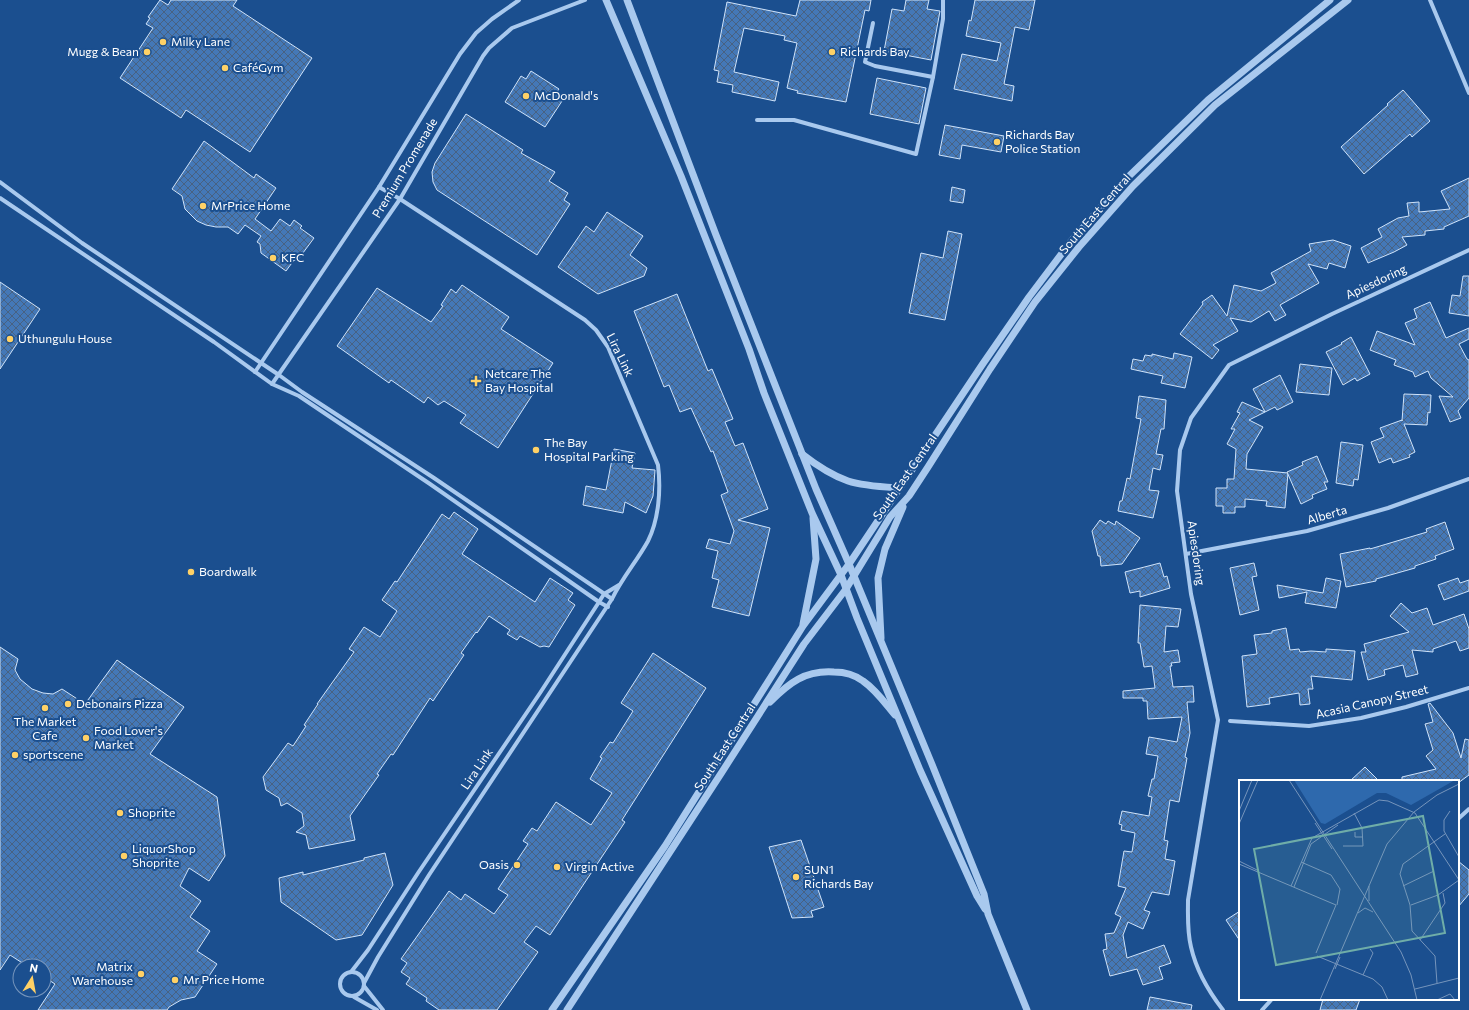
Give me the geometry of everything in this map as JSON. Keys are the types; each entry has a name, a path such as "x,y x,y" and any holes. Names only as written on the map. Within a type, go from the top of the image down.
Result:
{"street":[{"name":"Premium Promenade","path":"255,372 379,187 460,54 476,34 492,19 519,0"},
{"name":"Premium Promenade","path":"272,384 400,199 489,48 512,28 585,0"},
{"path":"606,0 684,183 750,349 764,393 812,512 841,575 857,618 900,721 977,896 988,914 1027,1010"},
{"path":"627,0 707,213 802,454 931,762 984,894 988,914"},
{"path":"757,120 794,120 916,154 933,77 943,19 943,0"},
{"name":"South East Central","path":"552,1010 665,846 803,626 849,564 1029,297 1072,240 1126,179 1208,100 1330,0"},
{"name":"South East Central","path":"567,1010 804,644 846,589 890,517 909,496 990,369 1035,302 1079,247 1128,191 1215,105 1348,0"},
{"path":"1430,0 1469,93"},
{"path":"873,23 865,62 875,66 933,77"},
{"path":"0,182 82,243 612,599"},
{"name":"Lira Link","path":"364,984 378,957 429,875 608,607 619,584 648,540 656,514 659,479 658,465 608,347 593,327 585,320 400,199 379,187"},
{"path":"0,198 107,269 272,384 299,396 608,607"},
{"name":"Apiesdoring","path":"1223,1010 1212,996 1200,972 1191,947 1188,929 1188,900 1218,720 1192,594 1177,491 1180,450 1191,418 1229,365 1332,314 1469,250"},
{"path":"802,454 825,470 848,481 860,484 899,488"},
{"name":"Alberta","path":"1186,554 1307,531 1388,508 1469,479"},
{"path":"881,642 878,578 885,549 897,518 909,496"},
{"path":"803,626 816,559 812,512"},
{"path":"604,594 619,584"},
{"name":"Lira Link","path":"350,972 368,950 418,873 540,694 604,594"},
{"path":"760,713 782,690 796,680 812,673 830,671 856,677 864,682 874,690 900,721"},
{"name":"Acasia Canopy Street","path":"1230,721 1310,726 1361,718 1406,707 1469,688"},
{"path":"1459,818 1469,809"},
{"path":"377,1010 354,997 344,994 340,989 340,981 342,976 347,972 360,974 364,984 383,1010"},
{"path":"354,997 362,992 364,984"},
{"path":"1262,1010 1271,1000"}],"building":[{"path":"160,0 168,5 171,0 237,0 233,6 312,58 250,152 186,110 181,118 120,78 153,28 146,24 150,18 148,17"},
{"name":"Richards Bay","path":"800,0 871,0 869,11 865,10 846,102 797,93 798,91 787,88 797,43 784,40 785,36 744,28 734,72 779,82 775,101 732,92 733,85 717,82 719,71 714,70 727,2 796,16"},
{"path":"906,0 929,0 927,9 940,11 931,60 884,51 892,9 904,11"},
{"path":"975,0 1035,0 1029,30 1015,27 1004,84 1014,86 1012,101 954,89 962,54 997,61 1001,43 966,36 969,20 971,21"},
{"path":"531,71 559,89 556,93 564,98 545,127 505,102 521,76 526,79"},
{"path":"877,78 926,88 919,124 870,114"},
{"path":"1403,90 1430,121 1412,137 1410,134 1364,174 1341,147"},
{"path":"466,114 523,150 521,153 555,172 549,181 568,193 564,200 570,204 537,255 437,190 433,182 432,172 435,163"},
{"path":"945,125 1004,136 1001,152 962,145 960,159 939,155"},
{"path":"204,141 254,178 256,174 276,188 255,219 271,231 280,219 290,226 294,220 302,226 300,228 314,238 297,261 294,260 286,271 261,253 260,244 257,242 261,236 245,225 238,234 228,227 216,227 197,221 185,209 182,196 172,189"},
{"path":"1469,178 1469,216 1444,227 1444,229 1425,231 1425,235 1402,237 1407,245 1368,263 1361,248 1382,237 1378,229 1398,218 1409,216 1407,203 1419,202 1419,212 1450,209 1441,191"},
{"path":"952,187 965,190 963,203 950,201"},
{"path":"607,212 643,236 630,255 647,268 644,276 598,294 558,267 586,226 594,232"},
{"path":"948,231 962,234 945,320 909,313 921,253 943,258"},
{"path":"1333,240 1351,246 1345,268 1329,263 1327,269 1308,264 1319,283 1280,305 1286,315 1275,321 1269,311 1251,322 1230,318 1238,331 1213,345 1219,350 1212,359 1180,334 1203,304 1202,302 1212,295 1227,316 1234,285 1261,291 1276,283 1271,273 1311,251 1309,244"},
{"path":"1463,276 1469,276 1469,316 1449,313 1452,295 1460,296"},
{"name":"Uthungulu House","path":"0,282 40,309 0,369"},
{"path":"462,285 509,317 501,329 553,363 498,448 460,423 466,415 444,401 438,405 428,397 424,403 391,380 389,383 337,346 377,288 431,322 443,306 441,305 451,289 456,293"},
{"path":"677,294 708,371 712,369 733,419 725,422 735,446 743,443 768,509 738,520 770,528 749,616 712,607 719,580 712,578 718,551 706,548 709,539 730,544 734,531 721,495 728,492 713,451 711,452 691,408 680,412 669,385 664,387 634,311"},
{"path":"1430,302 1446,338 1469,328 1469,339 1459,344 1469,360 1469,398 1458,411 1461,418 1450,422 1439,396 1453,397 1431,378 1428,371 1415,377 1413,372 1394,365 1396,360 1370,350 1377,331 1415,345 1405,323 1417,318 1414,309"},
{"path":"1351,337 1370,374 1357,381 1355,378 1343,385 1326,352 1342,344 1341,343"},
{"path":"1174,353 1192,357 1185,388 1161,383 1163,376 1131,369 1133,359 1143,361 1145,355 1152,356 1152,354 1173,359"},
{"path":"1300,364 1332,368 1329,395 1296,392"},
{"path":"1280,375 1293,402 1277,410 1275,407 1265,412 1253,389"},
{"path":"1404,394 1431,395 1430,413 1428,412 1427,425 1404,424 1415,452 1409,455 1410,457 1393,463 1391,458 1379,463 1371,442 1384,437 1380,428 1402,421"},
{"path":"1139,396 1166,400 1164,429 1161,429 1156,454 1163,455 1160,470 1153,468 1149,490 1159,491 1153,518 1118,511 1120,501 1122,501 1127,478 1130,479 1141,419 1136,418"},
{"path":"1242,402 1265,412 1249,420 1263,427 1247,454 1246,469 1288,473 1285,508 1266,506 1267,501 1245,499 1245,507 1235,507 1235,513 1223,513 1223,506 1216,506 1216,488 1227,488 1227,479 1234,479 1236,449 1227,444 1235,429 1231,429 1240,413 1237,412"},
{"path":"1341,442 1363,445 1358,480 1354,479 1353,486 1336,483"},
{"path":"614,449 635,453 632,468 655,470 653,496 646,513 625,502 623,513 583,505 586,486 606,490"},
{"path":"1317,456 1328,482 1324,482 1327,489 1312,495 1313,498 1301,504 1287,472 1303,465 1302,462"},
{"path":"454,512 478,529 462,554 535,602 550,578 573,593 568,600 575,605 549,647 540,647 520,636 517,640 507,634 510,630 489,616 461,653 464,655 433,701 430,698 393,755 391,754 377,774 379,775 350,816 355,840 309,849 306,835 296,832 304,826 302,813 287,803 281,806 279,798 266,790 263,777 288,743 293,746 306,726 304,725 317,704 354,652 349,649 364,627 380,637 397,611 382,600 395,581 397,582 442,514 449,519"},
{"path":"1100,520 1106,524 1108,521 1115,525 1116,521 1140,538 1122,564 1101,566 1100,556 1098,556 1092,531"},
{"path":"1445,522 1454,549 1435,556 1436,559 1415,566 1415,568 1376,579 1376,581 1346,587 1340,554 1370,549 1427,532 1426,529"},
{"path":"1160,563 1164,577 1167,576 1170,588 1140,597 1140,591 1130,593 1125,572"},
{"path":"1254,563 1257,576 1252,577 1259,610 1240,615 1230,568"},
{"path":"1326,578 1341,581 1336,608 1305,603 1307,592 1279,598 1277,585 1323,593"},
{"path":"1458,578 1460,583 1469,580 1469,591 1444,600 1438,585"},
{"path":"1401,603 1412,613 1427,608 1433,625 1464,614 1469,629 1469,648 1460,651 1456,641 1433,649 1433,652 1412,650 1418,674 1406,677 1403,665 1384,670 1385,675 1368,680 1361,652 1366,652 1364,644 1409,632 1390,616"},
{"path":"1140,605 1181,609 1178,627 1166,626 1164,652 1178,650 1180,662 1171,663 1172,666 1170,666 1173,687 1193,686 1194,702 1187,702 1190,733 1185,757 1187,758 1179,802 1170,800 1164,840 1168,841 1165,859 1175,861 1169,895 1152,892 1144,910 1150,912 1143,929 1128,922 1123,935 1127,958 1164,945 1171,963 1159,967 1163,979 1143,985 1137,969 1110,976 1103,950 1107,949 1105,934 1114,933 1121,917 1115,914 1126,888 1118,886 1124,851 1132,852 1135,833 1121,830 1122,825 1119,824 1122,811 1149,816 1152,797 1148,796 1152,779 1154,779 1158,756 1146,754 1149,737 1177,742 1182,717 1148,719 1147,701 1143,701 1143,698 1123,698 1123,691 1155,688 1152,666 1144,667 1140,643 1138,643"},
{"path":"1286,628 1290,650 1299,649 1300,652 1326,652 1326,649 1355,651 1352,680 1311,676 1313,689 1308,689 1310,704 1300,705 1299,693 1269,698 1270,704 1247,707 1242,656 1257,654 1254,635 1272,633 1272,631"},
{"path":"0,647 18,659 15,670 20,679 32,689 43,693 53,694 62,689 85,704 117,660 184,707 150,754 217,797 225,856 209,881 189,868 180,886 201,901 190,917 210,931 197,951 217,964 195,997 181,1000 169,1007 167,1010 38,1010 46,998 52,998 52,989 55,984 52,982 52,958 15,958 10,955 0,970"},
{"path":"653,653 706,688 622,820 625,822 550,935 536,926 524,942 538,952 497,1010 439,1010 426,1001 427,998 406,984 410,978 401,972 407,963 401,959 449,891 461,900 465,894 494,914 508,895 498,889 528,844 523,841 532,828 537,831 556,802 591,825 612,793 590,779 602,758 600,757 610,742 613,743 633,711 621,703"},
{"path":"1430,703 1453,733 1461,758 1465,739 1469,740 1469,775 1459,782 1459,780 1402,780 1402,777 1436,769 1426,756 1433,750 1425,724 1433,722 1428,704"},
{"path":"1365,767 1378,780 1351,780"},
{"name":"SUN1 Richards Bay","path":"801,840 824,907 811,911 813,917 792,918 769,847"},
{"path":"385,853 393,885 362,935 336,940 281,902 279,878 303,872 303,875 364,860 364,858"},
{"path":"1459,862 1469,870 1469,894 1459,906"},
{"path":"1239,912 1239,940 1226,920"},
{"path":"1150,997 1192,1005 1191,1010 1147,1010"},
{"path":"1323,1000 1360,1000 1356,1010 1320,1010"}],"place":[{"name":"Milky Lane","path":"163,42"},
{"name":"Mugg & Bean","path":"147,52"},
{"name":"Richards Bay","path":"832,52"},
{"name":"CaféGym","path":"225,68"},
{"name":"McDonald's","path":"526,96"},
{"name":"Richards Bay Police Station","path":"997,142"},
{"name":"MrPrice Home","path":"203,206"},
{"name":"KFC","path":"273,258"},
{"name":"Uthungulu House","path":"10,339"},
{"name":"Netcare The Bay Hospital","path":"476,381"},
{"name":"The Bay Hospital Parking","path":"536,450"},
{"name":"Boardwalk","path":"191,572"},
{"name":"Debonairs Pizza","path":"68,704"},
{"name":"The Market Cafe","path":"45,708"},
{"name":"Food Lover's Market","path":"86,738"},
{"name":"sportscene","path":"15,755"},
{"name":"Shoprite","path":"120,813"},
{"name":"LiquorShop Shoprite","path":"124,856"},
{"name":"Oasis","path":"517,865"},
{"name":"Virgin Active","path":"557,867"},
{"name":"SUN1 Richards Bay","path":"796,877"},
{"name":"Matrix Warehouse","path":"141,974"},
{"name":"Mr Price Home","path":"175,980"}]}
